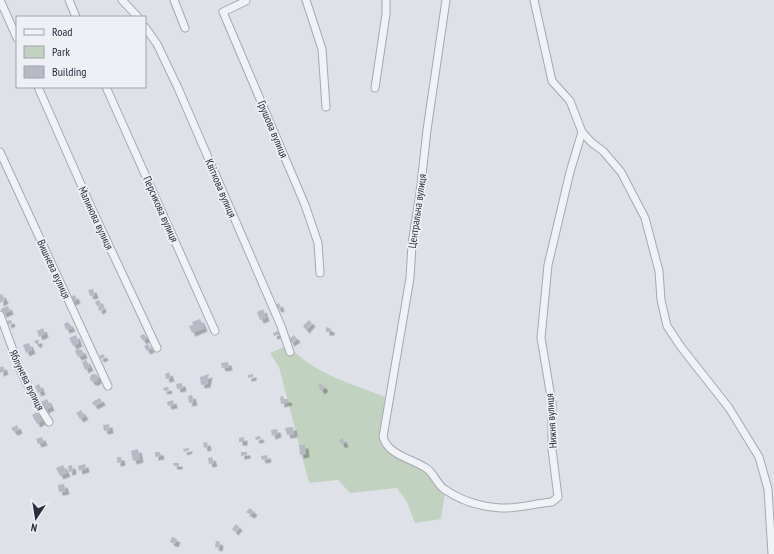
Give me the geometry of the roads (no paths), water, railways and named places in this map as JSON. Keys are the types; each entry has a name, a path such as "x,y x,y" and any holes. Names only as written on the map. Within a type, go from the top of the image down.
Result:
{"street":[{"path":"0,0 16,36"},
{"path":"69,0 76,16"},
{"path":"122,0 137,16"},
{"path":"174,0 185,28"},
{"name":"Грушова вулиця","path":"246,0 223,12 305,205 318,243 320,273"},
{"path":"306,0 322,48 326,107"},
{"path":"375,88 386,14 386,0"},
{"name":"Центральна вулиця","path":"386,421 410,278 412,244 446,0"},
{"path":"534,0 552,81 570,101 582,132 603,150 621,172 645,218 657,264 664,317 670,332 729,408 759,457 768,489 772,554"},
{"name":"Квіткова вулиця","path":"146,28 157,44 178,88 281,326 290,352"},
{"name":"Малинова вулиця","path":"38,88 91,207 157,348"},
{"name":"Персикова вулиця","path":"106,88 215,331"},
{"name":"Нижня вулиця","path":"386,421 383,437 384,442 392,450 426,468 442,488 460,498 477,504 502,508 552,502 558,497 552,449 552,403 541,338 548,265 570,172 582,132"},
{"name":"Вишнева вулиця","path":"0,152 108,386"},
{"name":"Яблунева вулиця","path":"0,315 21,372 49,422"}]}
